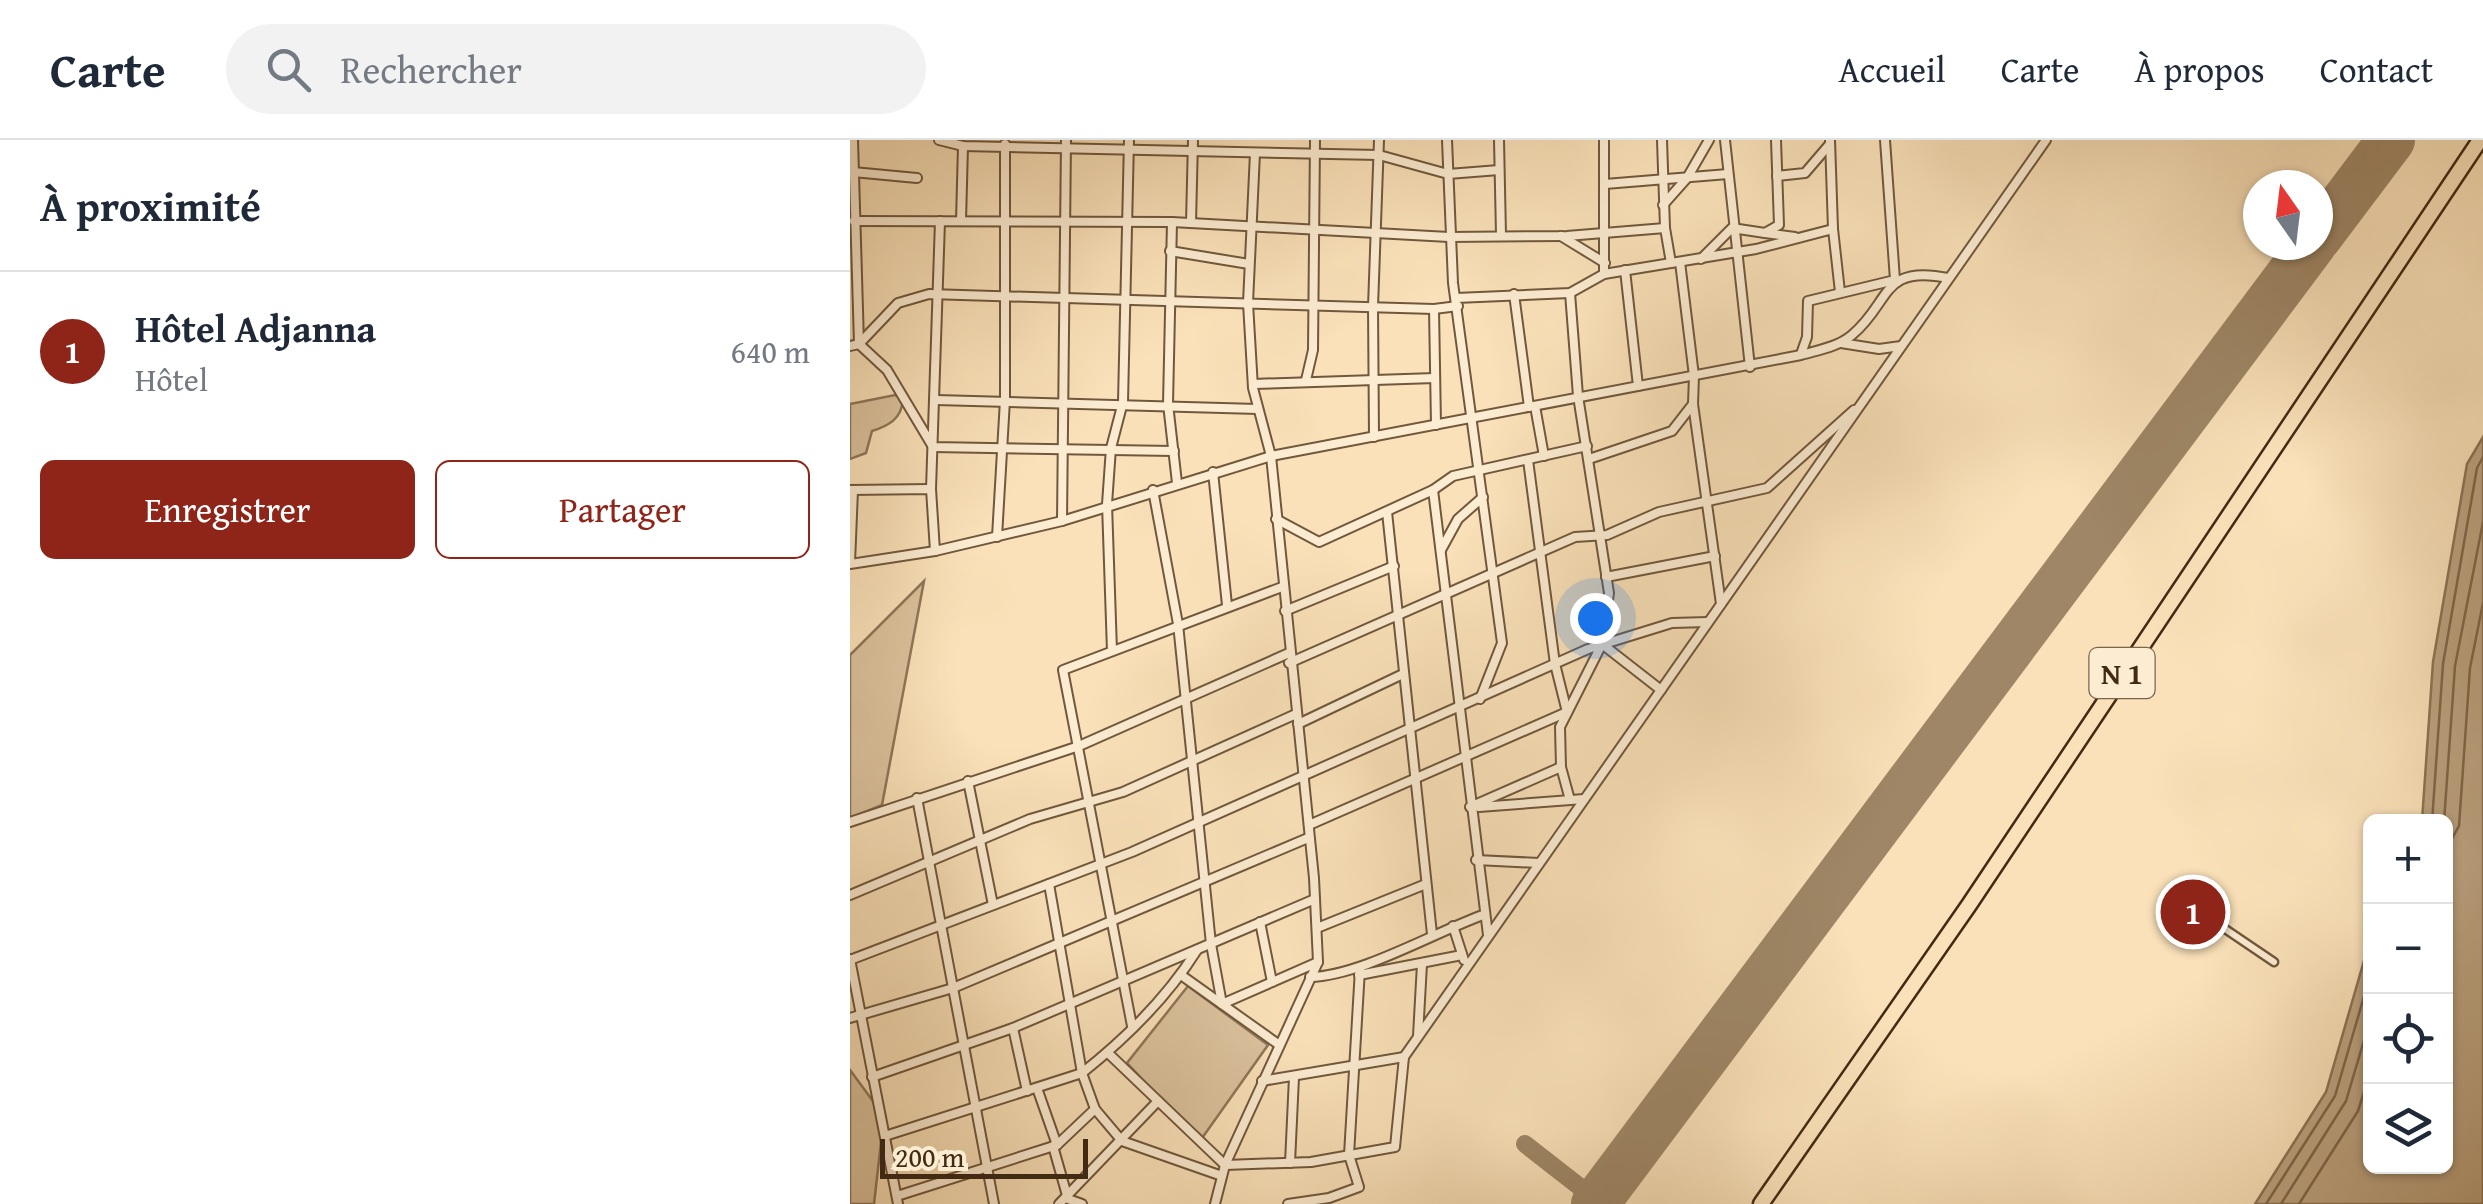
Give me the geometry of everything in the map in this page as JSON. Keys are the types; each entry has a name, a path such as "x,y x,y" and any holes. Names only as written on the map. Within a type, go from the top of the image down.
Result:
{"highway":[{"name":"N 1","path":"1761,1204 1968,905 2480,140"}],"street":[{"path":"853,140 854,345"},
{"path":"939,140 962,146 1129,144 1192,151 1379,154 1448,174 1499,170"},
{"path":"1191,223 1193,140"},
{"path":"1306,380 1313,350 1315,140"},
{"path":"1374,438 1373,307 1380,140"},
{"path":"1447,140 1449,237 1502,642 1480,699"},
{"path":"1498,140 1501,235"},
{"path":"1604,140 1604,274"},
{"path":"1662,140 1664,228 1676,263 1694,376 1693,404 1721,604"},
{"path":"1663,205 1686,178 1709,140"},
{"path":"1725,140 1750,367"},
{"path":"1765,233 1778,224 1776,140"},
{"path":"1884,140 1895,280"},
{"path":"1108,1053 1225,1165 1290,1163 1395,1148 1404,1057 2046,140"},
{"path":"1777,176 1805,173 1830,142"},
{"path":"1830,142 1840,292"},
{"path":"997,537 1005,400 1005,143"},
{"path":"1062,521 1066,144"},
{"path":"1112,652 1107,504 1111,448 1123,402 1129,144"},
{"path":"961,221 962,146"},
{"path":"1215,1204 1225,1165 1318,962 1309,825 1270,456 1253,384 1248,303 1255,153"},
{"path":"1605,184 1728,174"},
{"path":"852,176 917,178"},
{"path":"854,221 1172,222 1449,237 1561,236 1664,228"},
{"path":"935,551 931,489 940,221"},
{"path":"1172,222 1168,404 1178,483"},
{"path":"1732,228 1799,238"},
{"path":"1701,259 1732,228"},
{"path":"854,345 898,304 940,293 1434,309 1514,294 1570,292 1604,274 1737,253 1834,229"},
{"path":"1561,236 1605,263"},
{"path":"1170,251 1249,264"},
{"path":"1626,270 1638,386"},
{"path":"1800,354 1807,337 1808,301 1930,274 1948,278"},
{"path":"1841,343 1876,313 1884,290 1895,280"},
{"path":"1570,292 1578,396 1609,602 1602,644 1558,738 1570,800"},
{"path":"1514,294 1544,456"},
{"path":"1434,309 1436,425"},
{"path":"931,489 852,490 850,563 935,551 1062,521 1270,456 1750,367 1841,343 1879,349 1901,346"},
{"path":"854,345 887,370 934,447"},
{"path":"1253,384 1435,378"},
{"path":"936,400 1062,400 1258,409"},
{"path":"1590,459 1672,431 1693,404"},
{"path":"850,822 1080,746 1186,699 1400,615 1575,537 1598,537 1659,512 1753,493 1777,484 1810,446 1860,405"},
{"path":"1276,520 1314,543 1433,490 1451,477 1586,446"},
{"path":"934,447 1174,451"},
{"path":"1528,460 1555,664 1567,712"},
{"path":"1213,472 1227,605"},
{"path":"1154,490 1178,624 1204,885 1222,1004"},
{"path":"1433,490 1488,935"},
{"path":"1441,550 1458,519 1482,496"},
{"path":"1387,512 1432,934"},
{"path":"1606,577 1715,556"},
{"path":"1285,611 1394,566"},
{"path":"1132,1026 1063,670 1282,587"},
{"path":"1095,1110 1055,1146 898,1200 850,959 1101,864 1602,644 1672,623 1708,622"},
{"path":"1602,644 1661,690"},
{"path":"1298,724 1403,674"},
{"path":"1309,825 1468,759 1567,712"},
{"path":"850,895 1058,809 1090,804 1296,714"},
{"path":"1470,807 1561,767"},
{"path":"968,781 993,904"},
{"path":"918,798 994,1204"},
{"path":"1470,807 1584,799"},
{"path":"850,1018 953,988 1308,838"},
{"path":"1476,860 1539,863"},
{"path":"1049,884 1073,1003 1082,1073 1095,1110 1122,1140 1222,1176"},
{"path":"1317,928 1426,884"},
{"path":"2175,895 2274,962"},
{"path":"872,1076 1013,1028 1315,900"},
{"path":"1360,972 1432,934 1483,914"},
{"path":"1260,922 1272,982"},
{"path":"1453,926 1466,968"},
{"path":"885,1136 974,1111 1082,1073 1108,1053 1181,975 1197,950"},
{"path":"1310,978 1462,955"},
{"path":"1222,1004 1318,962"},
{"path":"1418,1036 1422,964"},
{"path":"1288,1204 1349,1194 1360,1188 1349,1156 1360,972"},
{"path":"1181,975 1278,1044"},
{"path":"1013,1028 1055,1146 1064,1201"},
{"path":"1262,1081 1404,1057"},
{"path":"1290,1163 1294,1077"},
{"path":"1064,1201 1158,1101"},
{"path":"1349,1194 1351,1204"},
{"path":"1064,1201 1082,1204"}],"shaded area":[{"path":"895,395 903,399 897,417 872,431 866,453 850,459 850,404"},
{"path":"924,581 882,805 850,818 850,655"},
{"path":"1188,986 1268,1045 1200,1141 1127,1063"},
{"path":"850,1070 884,1116 874,1204 850,1204"}],"water":[{"path":"2483,437 2483,1204 2255,1204 2326,1092 2363,964 2363,1174 2453,1174 2453,814 2422,814 2433,662 2467,464"}],"taxiway":[{"path":"1525,1144 1598,1201"}],"runway":[{"path":"2333,217 2391,140"},
{"path":"1595,1204 2301,260"}],"place":[{"name":"Hôtel Adjanna","path":"2193,912"}]}
